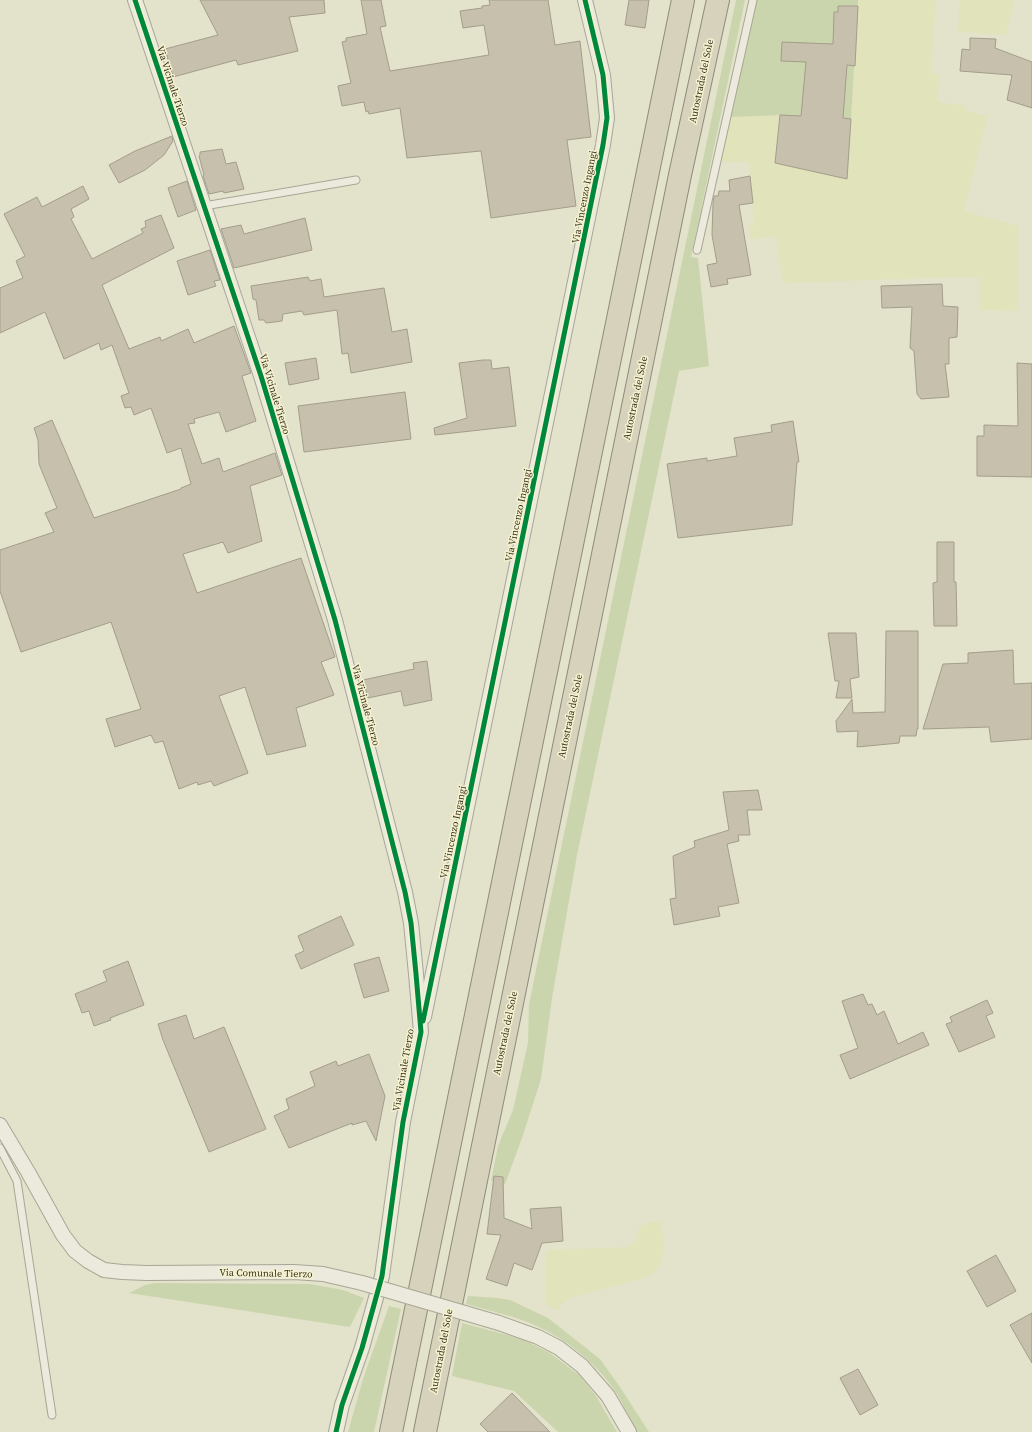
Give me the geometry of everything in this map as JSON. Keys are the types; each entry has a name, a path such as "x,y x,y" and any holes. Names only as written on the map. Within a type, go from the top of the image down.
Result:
{"highway":[{"path":"391,1432 683,0"},
{"name":"Autostrada del Sole","path":"425,1432 669,230 718,0"}],"street":[{"name":"Via Vicinale Tierzo","path":"135,0 261,376 335,620 405,892 414,952 421,1032 403,1122 382,1276 373,1314 342,1405 336,1432"},
{"name":"Via Vincenzo Ingangi","path":"421,1032 603,145 606,118 603,75 585,0"},
{"name":"Via Comunale Tierzo","path":"0,1125 63,1235 75,1251 88,1261 104,1270 147,1273 294,1272 324,1274 362,1283 499,1323 545,1340 559,1348 582,1366 608,1396 628,1432"}],"lane":[{"path":"697,250 753,0"},
{"path":"204,206 356,180"},
{"path":"0,1148 16,1182 52,1415"}],"green space":[{"path":"736,0 745,0 691,257 698,258 709,366 679,371 577,855 552,998 541,1079 505,1184 491,1181 498,1146 513,1110 528,1043 529,1004"},
{"path":"757,0 858,0 851,119 780,115 731,117"},
{"path":"858,0 936,0 931,73 940,74 937,102 966,106 964,110 987,116 964,211 1018,226 1017,311 980,310 979,278 961,277 783,283 776,236 751,239 748,227 754,225 749,162 721,162 731,117 779,115 775,163 847,178"},
{"path":"960,0 1015,0 1005,35 958,32"},
{"path":"661,1221 664,1245 662,1261 656,1271 644,1278 566,1300 557,1311 545,1304 545,1253 550,1250 628,1247 634,1243 640,1227 644,1224"},
{"path":"155,1283 310,1284 343,1290 364,1298 350,1327 129,1293 145,1285"},
{"path":"468,1296 510,1300 548,1318 600,1359 649,1432 636,1432 620,1399 608,1381 575,1349 563,1340 522,1320 466,1304"},
{"path":"389,1306 401,1309 374,1432 348,1432 363,1379"},
{"path":"462,1323 522,1339 550,1353 579,1375 596,1396 617,1432 558,1432 514,1391 452,1376"}],"building":[{"path":"200,0 324,0 325,13 289,17 298,51 238,65 236,60 173,77 165,49 218,35"},
{"path":"361,0 381,0 386,26 380,27 390,71 489,55 484,25 463,28 460,11 482,8 482,6 490,5 489,0 548,0 555,45 580,41 591,137 567,140 576,206 491,218 481,151 407,158 400,108 369,114 368,111 366,112 364,102 342,106 338,86 351,83 342,42 346,41 346,38 367,34"},
{"path":"629,0 649,0 645,28 625,25"},
{"path":"838,6 858,6 855,66 847,65 843,118 851,119 847,179 775,163 780,115 801,116 806,62 781,61 782,42 833,44 834,12 838,12"},
{"path":"970,38 996,39 995,48 1032,62 1032,108 1007,100 1012,75 960,71 962,49 970,50"},
{"path":"172,136 173,141 164,155 145,170 119,183 109,165 135,151"},
{"path":"222,149 226,164 236,162 244,189 209,194 203,176 199,156 200,152"},
{"path":"750,176 753,203 739,205 751,275 727,279 728,284 711,287 707,265 717,263 712,235 714,196 718,196 719,191 730,191 729,180"},
{"path":"187,181 196,210 178,217 168,188"},
{"path":"83,186 89,199 71,209 74,217 71,219 92,259 143,233 141,229 146,227 145,221 161,215 174,248 102,285 129,349 160,337 161,341 188,329 194,343 234,326 251,373 242,376 256,421 226,432 219,412 194,419 195,423 188,424 202,464 219,458 223,472 275,453 282,475 250,486 262,541 228,553 223,542 183,554 197,593 301,558 335,657 321,662 334,695 296,708 306,746 267,755 245,687 219,696 248,773 214,786 211,781 198,785 197,782 179,789 163,741 155,743 151,735 115,747 106,719 141,709 111,622 21,652 0,591 0,550 54,532 45,513 57,508 39,464 38,440 34,428 52,420 94,518 181,489 191,484 181,448 167,453 151,408 134,415 131,407 125,408 121,396 129,393 112,345 101,350 99,343 64,359 45,312 0,333 0,288 23,278 16,261 25,256 4,214 37,197 42,207"},
{"path":"305,218 312,250 234,268 221,229 241,225 244,234"},
{"path":"210,250 220,280 214,281 216,286 188,295 177,261"},
{"path":"308,277 310,281 321,279 324,297 384,288 392,332 407,329 412,362 351,373 348,353 342,354 337,310 304,315 302,311 283,314 282,321 266,323 264,320 259,320 256,300 253,299 251,286"},
{"path":"942,284 943,306 958,307 957,337 949,338 949,364 945,364 949,397 921,399 917,394 914,351 910,348 912,307 882,308 881,286"},
{"path":"316,358 319,379 289,385 285,363"},
{"path":"491,360 492,369 509,367 516,426 435,435 434,428 467,418 459,363"},
{"path":"1017,363 1032,364 1032,477 977,476 977,436 984,436 984,425 1018,426"},
{"path":"405,392 411,439 304,452 298,406"},
{"path":"793,421 799,462 797,462 792,525 678,538 667,464 707,458 707,461 737,456 734,438 772,432 771,425"},
{"path":"937,542 954,542 954,582 956,582 957,626 934,626 933,583 937,582"},
{"path":"886,631 918,631 918,729 916,736 900,736 899,743 857,747 858,731 837,732 836,721 852,699 853,713 885,712"},
{"path":"828,633 856,633 859,677 850,679 852,698 836,698 839,681 835,681"},
{"path":"1013,650 1014,684 1032,683 1032,739 991,742 989,727 923,729 943,664 968,663 968,653"},
{"path":"427,661 432,700 404,706 401,691 368,698 363,680 414,669 413,663"},
{"path":"758,790 762,810 747,810 750,835 738,835 739,841 727,844 739,903 718,907 720,916 674,925 670,899 676,898 673,856 695,847 694,841 729,830 723,792"},
{"path":"341,916 354,945 301,969 295,955 304,951 298,936"},
{"path":"379,957 389,991 364,998 354,964"},
{"path":"128,961 144,1005 94,1026 89,1011 82,1013 75,994 107,981 103,971"},
{"path":"863,994 868,1005 872,1004 877,1015 884,1011 898,1044 923,1032 929,1045 850,1079 840,1055 858,1048 842,1001"},
{"path":"987,1000 993,1013 986,1016 995,1037 959,1052 946,1024 952,1022 950,1017"},
{"path":"186,1015 194,1039 224,1027 266,1129 209,1152 163,1040 158,1024"},
{"path":"369,1054 385,1096 376,1141 366,1121 352,1125 352,1123 289,1148 274,1116 289,1109 286,1099 315,1086 310,1072 336,1061 338,1066"},
{"path":"494,1176 503,1177 504,1218 532,1229 530,1209 561,1207 563,1241 542,1243 532,1270 514,1263 507,1286 486,1279 501,1235 487,1234"},
{"path":"996,1255 1016,1291 987,1307 967,1271"},
{"path":"1032,1313 1032,1363 1010,1325"},
{"path":"858,1369 878,1405 860,1415 840,1378"},
{"path":"512,1393 550,1432 488,1432 480,1424"}],"cycle path":[{"path":"135,0 261,376 335,620 405,892 411,923 421,1032 403,1122 382,1276 362,1348 342,1405 336,1432"},
{"path":"423,1021 603,145 607,118 603,75 585,0"}]}
